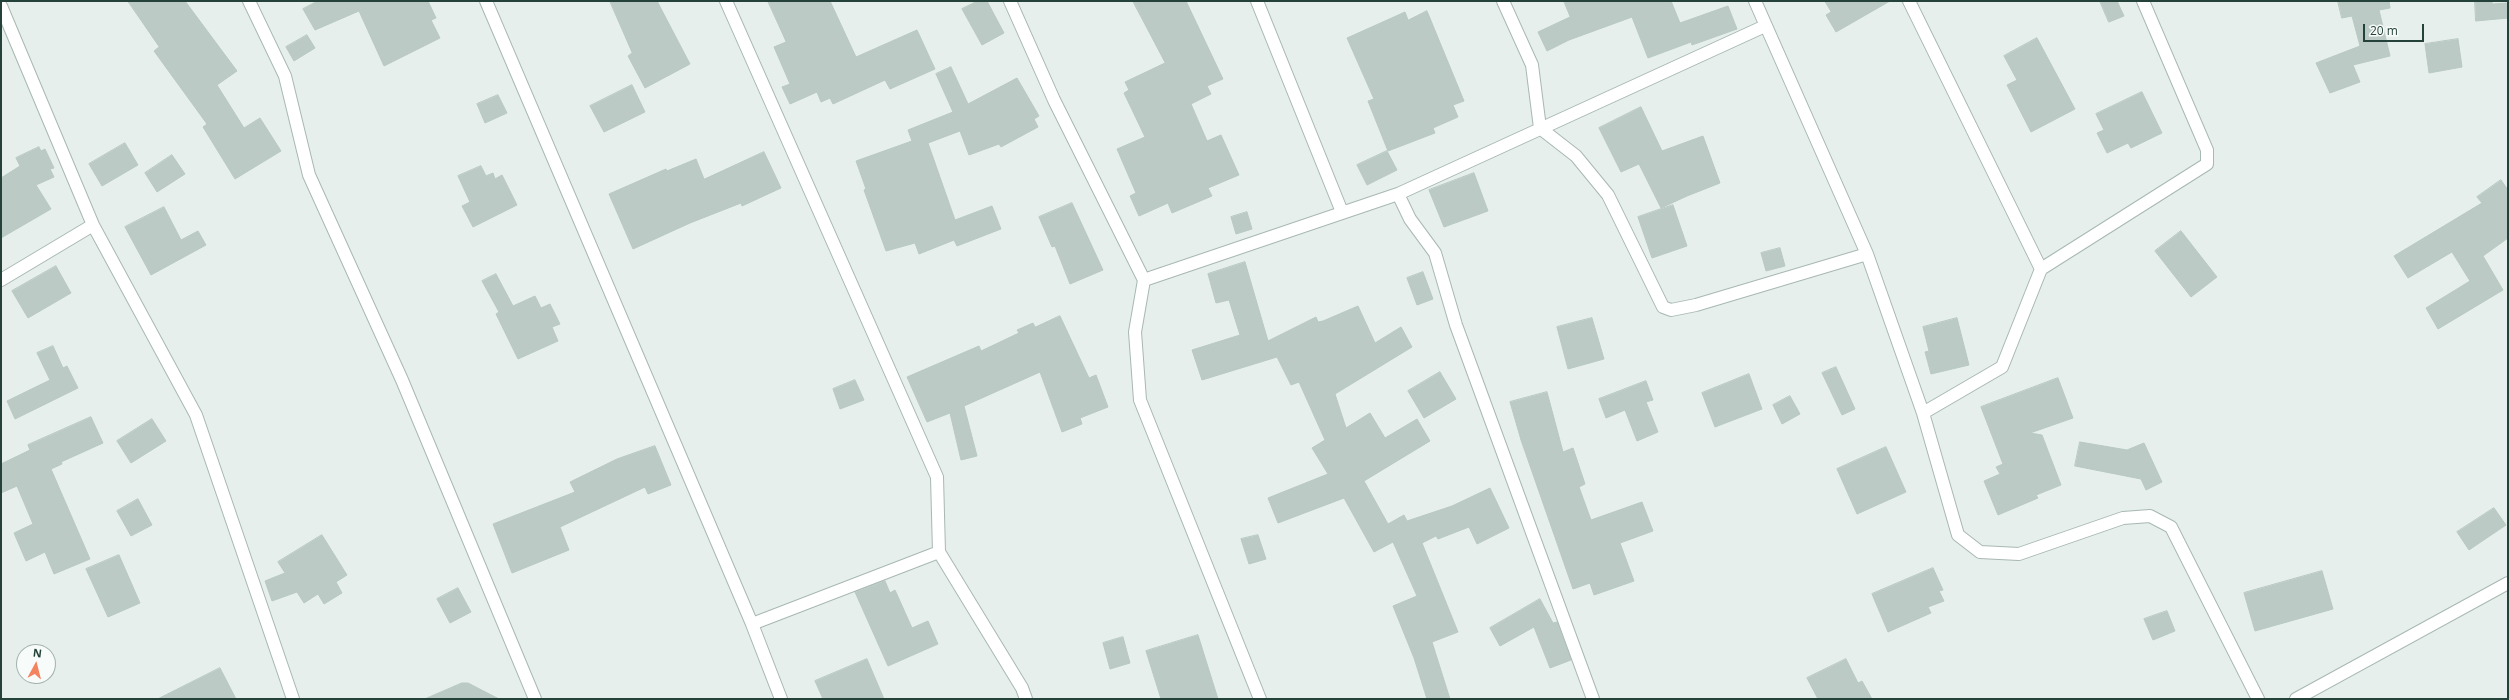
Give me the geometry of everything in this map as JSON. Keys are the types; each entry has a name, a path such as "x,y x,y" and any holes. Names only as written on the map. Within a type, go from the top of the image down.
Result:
{"street":[{"path":"249,1 285,76 309,175 402,380 535,699"},
{"path":"486,1 752,624 781,699"},
{"path":"726,1 937,477 939,552 1022,688 1026,699"},
{"path":"1010,1 1054,100 1144,280 1135,332 1140,400 1260,699"},
{"path":"1257,1 1342,212"},
{"path":"1503,1 1532,65 1540,128 1576,156 1608,194 1663,307 1671,310 1867,254"},
{"path":"1755,1 1867,254 1923,413 1958,535 1980,552 2019,554 2123,518 2150,516 2171,527 2258,699"},
{"path":"1909,1 2041,269"},
{"path":"1923,413 2002,367 2041,269 2207,164 2207,150 2143,1"},
{"path":"1,6 93,225 196,415 293,699"},
{"path":"1144,280 1398,194 1765,26"},
{"path":"1398,194 1410,219 1435,253 1456,325 1594,699"},
{"path":"1,280 93,225"},
{"path":"752,624 939,552"},
{"path":"2296,699 2508,582"}],"building":[{"path":"128,1 185,1 237,71 217,85 244,128 260,118 281,151 235,179 203,127 207,124 154,51 159,47"},
{"path":"318,1 428,1 436,18 431,20 440,38 384,66 359,11 315,30 303,9"},
{"path":"610,1 657,1 690,64 645,88 628,56 632,53"},
{"path":"768,1 830,1 856,57 917,30 935,69 890,89 885,80 833,104 830,98 821,102 817,92 790,104 782,87 790,84 774,47 786,42"},
{"path":"978,1 987,1 1004,33 982,45 962,9"},
{"path":"1133,1 1186,1 1223,79 1207,86 1211,94 1191,104 1207,141 1221,135 1239,175 1208,188 1212,196 1172,213 1168,203 1139,216 1130,196 1136,193 1117,149 1145,137 1124,93 1129,90 1125,82 1165,63"},
{"path":"1564,1 1671,1 1680,23 1728,6 1737,29 1692,45 1691,42 1648,58 1632,17 1569,40 1547,51 1538,32 1570,17"},
{"path":"1825,1 1890,1 1836,32 1826,15 1831,12"},
{"path":"2100,1 2117,1 2124,16 2109,22"},
{"path":"2338,1 2389,1 2390,8 2379,10 2390,56 2353,65 2360,82 2330,93 2316,63 2360,46 2352,16 2342,18"},
{"path":"2475,1 2492,1 2492,4 2508,3 2508,18 2476,21"},
{"path":"1427,11 1464,101 1453,105 1458,117 1433,128 1435,133 1388,151 1368,101 1374,99 1347,38 1405,12 1408,20"},
{"path":"307,35 315,48 294,61 286,47"},
{"path":"2037,38 2075,109 2031,132 2007,85 2017,80 2004,56"},
{"path":"2458,39 2462,67 2429,73 2425,44"},
{"path":"951,67 968,104 1017,78 1039,116 1034,119 1038,127 1001,147 999,144 969,155 960,131 928,143 955,220 992,206 1001,229 957,246 954,240 919,254 915,243 886,251 864,190 866,189 856,161 912,141 908,130 953,112 936,74"},
{"path":"632,85 645,112 604,132 590,106"},
{"path":"2142,92 2162,133 2131,148 2128,143 2107,153 2097,133 2104,130 2096,114"},
{"path":"498,95 507,113 485,123 477,104"},
{"path":"1641,107 1662,151 1703,136 1720,183 1661,208 1639,164 1621,172 1599,128"},
{"path":"125,143 138,165 102,186 89,164"},
{"path":"39,147 41,151 45,149 54,168 50,169 54,177 36,185 51,209 1,238 1,178 20,166 16,158"},
{"path":"1387,151 1397,170 1367,185 1357,165"},
{"path":"764,152 781,188 742,206 741,203 690,223 633,249 609,194 666,169 667,171 696,159 704,179"},
{"path":"172,155 185,174 157,192 145,173"},
{"path":"481,166 486,176 493,173 495,179 502,175 517,205 473,227 462,206 470,202 458,176"},
{"path":"1474,173 1488,211 1444,227 1429,190"},
{"path":"2501,180 2508,190 2508,238 2483,256 2503,290 2438,329 2426,308 2470,281 2452,252 2408,278 2394,256 2482,203 2477,197"},
{"path":"1072,203 1103,270 1070,284 1055,246 1052,247 1039,217"},
{"path":"1673,205 1687,246 1652,258 1638,217"},
{"path":"164,207 181,240 198,231 206,245 151,275 125,227"},
{"path":"1247,212 1252,229 1236,234 1231,217"},
{"path":"2181,231 2217,277 2191,297 2155,251"},
{"path":"1780,248 1785,266 1766,271 1761,253"},
{"path":"1245,262 1268,341 1316,317 1318,322 1323,321 1358,306 1375,343 1401,327 1412,347 1335,394 1346,428 1370,413 1385,438 1417,419 1430,441 1364,481 1388,524 1404,515 1407,521 1452,506 1490,488 1509,528 1477,544 1469,527 1438,539 1436,536 1422,543 1458,632 1432,642 1450,699 1427,699 1414,658 1393,606 1417,596 1393,542 1374,552 1344,498 1278,523 1268,498 1328,474 1312,448 1325,440 1299,382 1291,385 1277,357 1202,380 1192,350 1240,335 1229,300 1216,303 1208,274"},
{"path":"56,266 71,293 28,318 12,291"},
{"path":"1423,272 1433,299 1417,305 1407,278"},
{"path":"496,274 513,306 535,296 541,308 550,304 560,324 552,327 558,341 518,359 496,314 499,312 482,281"},
{"path":"1060,316 1089,378 1096,375 1108,407 1080,418 1082,424 1062,432 1040,372 964,406 977,456 961,460 950,413 927,422 907,377 979,346 981,351 1019,333 1017,330 1033,323 1035,327"},
{"path":"1592,318 1604,359 1568,369 1557,327"},
{"path":"1957,318 1969,365 1931,374 1925,352 1929,351 1923,327"},
{"path":"53,346 63,368 67,366 78,388 15,419 7,401 50,380 37,353"},
{"path":"1836,367 1855,409 1842,415 1822,373"},
{"path":"1440,372 1456,399 1424,418 1408,391"},
{"path":"1749,374 1762,409 1715,427 1702,393"},
{"path":"2058,378 2073,418 2030,433 2042,435 2061,485 2036,495 2038,498 1998,515 1984,481 2000,474 1996,467 2003,464 1981,407"},
{"path":"855,380 864,400 840,409 833,389"},
{"path":"1646,381 1653,400 1646,402 1658,432 1637,441 1625,410 1606,418 1599,399"},
{"path":"1547,392 1563,452 1573,448 1585,484 1579,487 1591,520 1642,502 1653,531 1620,543 1634,581 1594,595 1590,583 1573,589 1521,440 1510,402"},
{"path":"1790,396 1800,414 1782,424 1773,405"},
{"path":"91,417 103,443 61,462 62,464 51,469 90,559 54,574 45,552 26,561 14,533 33,524 17,486 1,493 1,464 30,450 28,445"},
{"path":"152,419 166,441 131,463 117,441"},
{"path":"2080,442 2127,450 2144,443 2162,482 2146,490 2141,479 2075,466"},
{"path":"655,446 671,485 648,494 645,487 560,527 569,550 512,573 493,524 575,492 570,482 617,459"},
{"path":"1886,447 1906,492 1857,514 1837,469"},
{"path":"138,499 152,525 131,536 117,511"},
{"path":"2494,508 2506,525 2469,550 2457,532"},
{"path":"322,535 347,575 336,582 342,593 324,604 318,594 304,603 297,592 272,601 265,581 285,573 278,562"},
{"path":"1258,535 1266,559 1249,564 1241,539"},
{"path":"119,555 140,603 108,617 86,569"},
{"path":"1933,568 1943,590 1939,591 1944,601 1928,607 1931,613 1888,632 1872,594"},
{"path":"2322,571 2333,609 2255,631 2244,593"},
{"path":"885,581 890,593 895,590 912,628 928,621 938,644 888,666 855,592"},
{"path":"458,588 471,612 450,623 437,599"},
{"path":"1540,599 1553,623 1557,622 1571,660 1550,668 1534,627 1500,646 1490,628"},
{"path":"2167,611 2175,631 2153,640 2144,619"},
{"path":"1198,635 1218,699 1161,699 1146,651"},
{"path":"1123,637 1130,663 1110,669 1103,643"},
{"path":"867,659 884,699 823,699 815,681"},
{"path":"1846,659 1858,683 1862,681 1872,699 1818,699 1807,678"},
{"path":"220,668 236,699 158,699"},
{"path":"462,683 468,683 499,699 425,699"}]}
